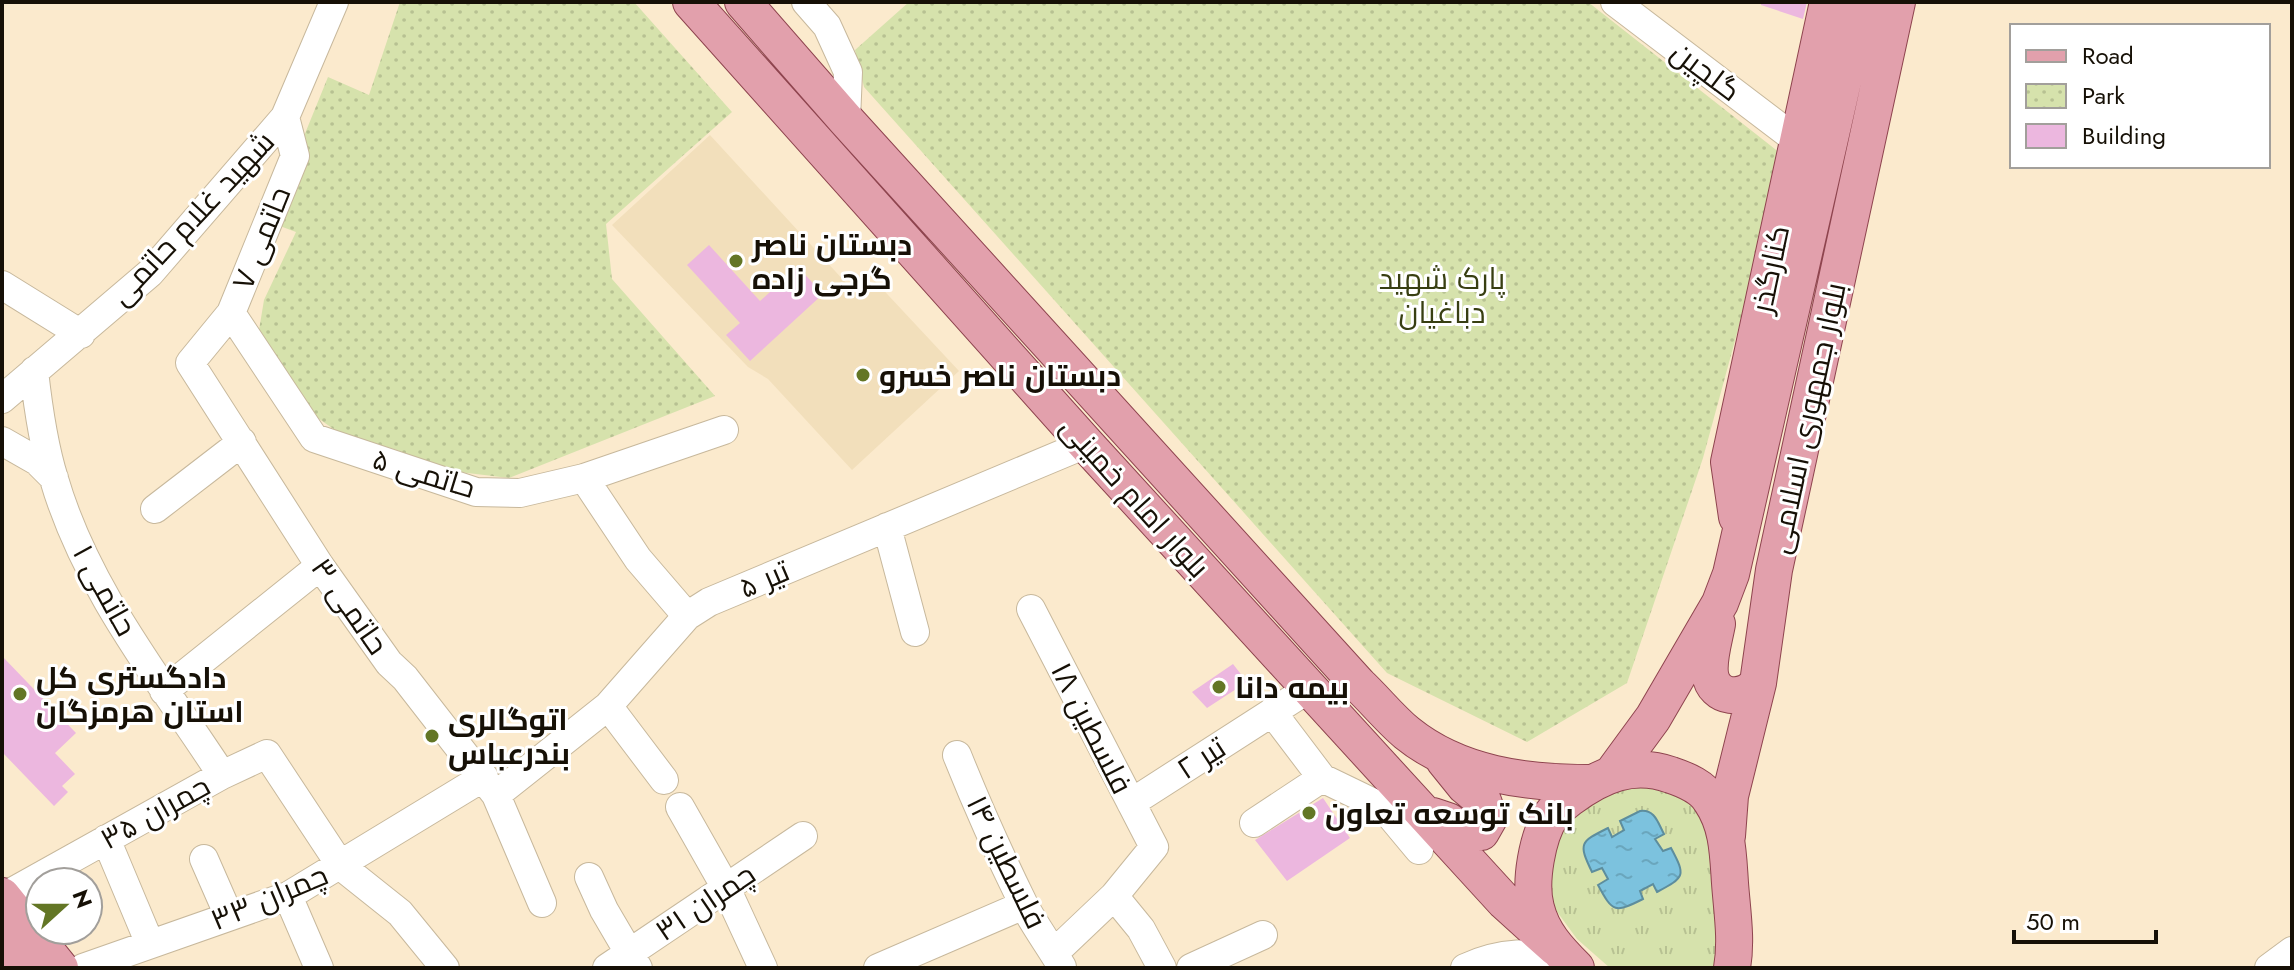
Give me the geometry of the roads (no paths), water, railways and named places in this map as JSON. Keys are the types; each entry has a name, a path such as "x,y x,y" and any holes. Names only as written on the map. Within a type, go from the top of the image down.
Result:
{"main road":[{"name":"بلوار امام خمینی","path":"691,2 1086,444 1560,959"},
{"name":"بلوار امام خمینی","path":"743,2 846,120 1359,685 1408,733 1438,753 1477,771 1508,777 1558,783 1644,769 1662,772 1691,783 1711,800 1727,836"},
{"name":"کنارگذر","path":"1740,538 1729,462 1828,2"},
{"name":"بلوار جمهوری اسلامی","path":"1560,959 1543,929 1532,887 1545,827 1553,812 1601,778 1645,730 1720,603 1740,538 1861,2"},
{"name":"بلوار جمهوری اسلامی","path":"1727,836 1730,796 1758,683 1774,570 1897,2"},
{"path":"1720,603 1710,678 1720,692 1731,697 1746,693 1758,683"},
{"path":"1424,813 1448,821 1471,834 1481,832 1489,818 1483,801 1465,786 1438,753"},
{"path":"1727,836 1734,928 1732,968"},
{"path":"2,896 60,968"},
{"path":"1734,928 1745,968"},
{"path":"2,944 21,968"}],"street":[{"name":"شهید غلام حاتمی","path":"2,399 150,273 285,117 334,2"},
{"path":"806,2 827,26 848,72 846,120"},
{"name":"گلچین","path":"1615,2 1798,141"},
{"name":"حاتمی ۷","path":"231,313 295,156 285,117"},
{"path":"2,285 81,334"},
{"name":"حاتمی ۳","path":"231,313 190,363 320,566 389,663 405,678 490,786 542,903"},
{"name":"حاتمی ۵","path":"231,313 314,438 476,492 520,493 584,478 724,430"},
{"name":"حاتمی ۱","path":"34,371 38,407 54,478 74,533 104,596 222,775"},
{"path":"2,441 37,461 54,478"},
{"path":"155,509 242,442"},
{"name":"تیر ۵","path":"490,786 608,706 687,616 709,602 1086,444"},
{"path":"584,478 638,559 687,616"},
{"path":"887,527 915,632"},
{"path":"164,691 320,566"},
{"name":"فلسطین ۱۸","path":"1031,609 1154,847 1114,896"},
{"name":"تیر ۲","path":"1131,803 1310,688"},
{"path":"608,706 664,780"},
{"path":"1272,712 1322,778 1384,808 1419,850"},
{"name":"چمران ۳۵","path":"2,896 222,775 267,754 341,866"},
{"name":"فلسطین ۱۴","path":"957,755 979,812 1008,866 1024,905 1058,961"},
{"path":"1254,823 1322,778"},
{"name":"چمران ۳۳","path":"83,968 288,896 490,786"},
{"path":"680,807 726,888 763,968"},
{"name":"چمران ۳۱","path":"607,968 634,960 726,888 803,836"},
{"path":"106,839 150,944"},
{"path":"204,859 229,916"},
{"path":"341,866 400,913 445,968"},
{"path":"589,877 604,910 634,960"},
{"path":"288,896 319,968"},
{"path":"1058,961 1114,896 1141,929 1162,968"},
{"path":"878,968 1024,905"},
{"path":"1191,968 1263,935"},
{"path":"2269,968 2292,951"},
{"path":"1465,968 1476,963 1560,959"}],"water":[{"path":"1640,811 1653,814 1658,821 1664,834 1655,839 1663,851 1671,848 1681,870 1680,875 1657,892 1653,884 1640,891 1643,899 1616,908 1607,901 1598,885 1608,879 1602,868 1592,872 1584,844 1608,828 1612,837 1624,830 1620,821"}],"place":[{"name":"دبستان ناصر گرجی زاده","path":"736,261"},
{"name":"دبستان ناصر خسرو","path":"863,375"},
{"name":"بیمه دانا","path":"1219,687"},
{"name":"دادگستری کل استان هرمزگان","path":"20,694"},
{"name":"اتوگالری بندرعباس","path":"432,736"},
{"name":"بانک توسعه تعاون","path":"1309,813"}],"park label":[{"name":"پارک شهید دباغیان","path":"1442,295"}]}
